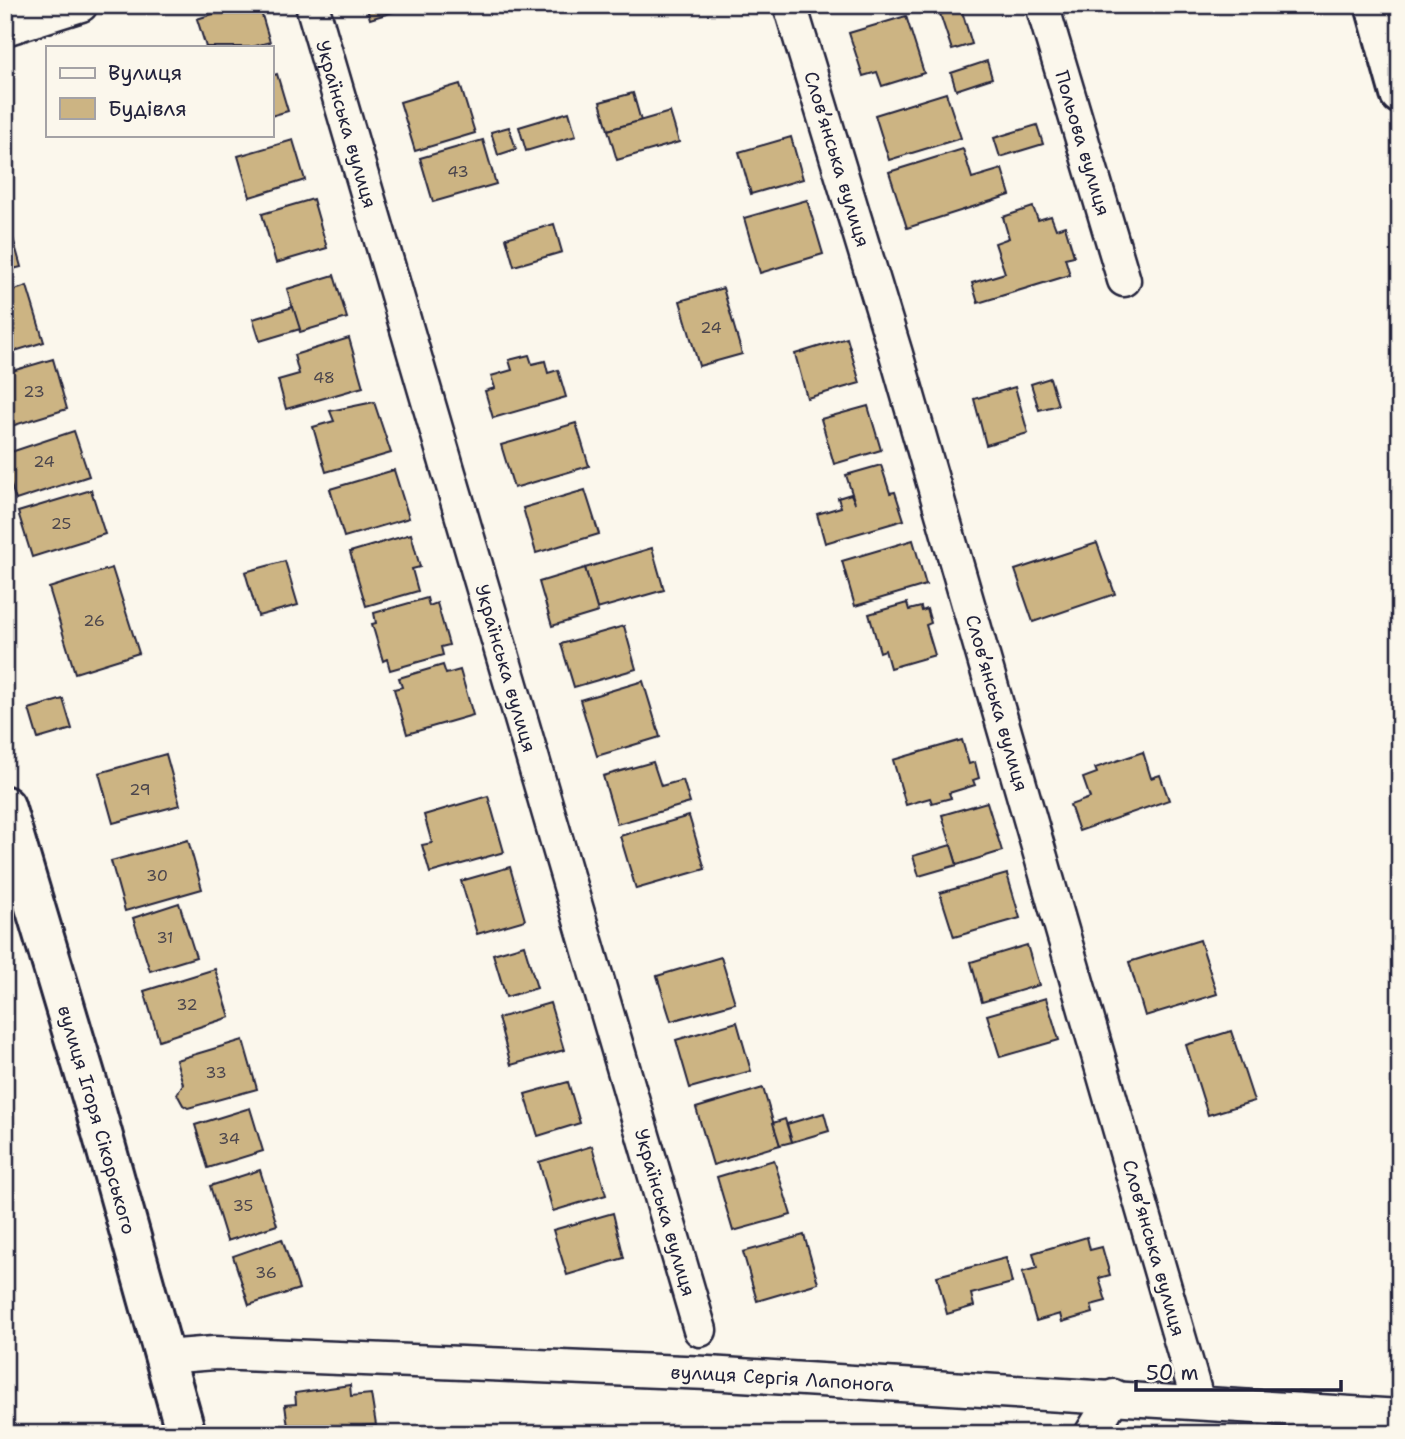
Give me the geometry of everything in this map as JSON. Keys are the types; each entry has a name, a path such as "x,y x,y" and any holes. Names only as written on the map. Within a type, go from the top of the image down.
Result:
{"street":[{"path":"5,29 82,5"},
{"name":"Українська вулиця","path":"312,5 700,1330"},
{"name":"Словʼянська вулиця","path":"790,5 904,380 1198,1402"},
{"name":"Польова вулиця","path":"1042,5 1124,281"},
{"path":"1375,5 1400,94"},
{"name":"вулиця Ігоря Сікорського","path":"5,806 186,1434"},
{"name":"вулиця Сергія Лапонога","path":"165,1357 214,1353 708,1373 1114,1396 1400,1416"},
{"path":"1091,1434 1114,1396"}],"building":[{"path":"241,5 259,5 270,42 256,46 206,46 197,19"},
{"path":"366,5 416,5 370,19"},
{"path":"961,8 972,44 952,50 940,14"},
{"path":"906,16 924,73 882,86 877,72 863,76 849,33"},
{"path":"987,61 992,78 956,90 951,73"},
{"path":"277,74 288,111 273,115 273,75"},
{"path":"460,84 475,133 415,151 400,102"},
{"path":"633,93 641,121 608,130 600,102"},
{"path":"946,93 961,138 889,160 875,115"},
{"path":"569,112 576,136 526,151 519,127"},
{"path":"670,112 679,142 617,160 608,130"},
{"path":"1037,125 1043,144 1000,157 994,138"},
{"path":"509,127 516,149 498,155 491,132"},
{"path":"791,137 803,179 751,194 739,152"},
{"path":"293,140 305,180 250,197 238,156"},
{"path":"483,140 496,184 433,202 420,158"},
{"path":"963,149 972,178 1002,169 1010,195 907,228 889,172"},
{"path":"313,199 327,248 276,263 262,214"},
{"path":"807,200 823,254 760,273 744,218"},
{"path":"1033,207 1038,220 1051,216 1056,229 1065,226 1074,256 1065,258 1070,275 978,303 972,283 1005,273 995,243 1009,238 1003,217"},
{"path":"8,220 21,267 5,271 5,221"},
{"path":"554,224 562,252 514,266 506,238"},
{"path":"334,275 347,318 300,332 287,289"},
{"path":"27,286 44,342 5,354 5,293"},
{"path":"723,288 742,354 699,366 680,301"},
{"path":"293,307 300,329 260,341 253,319"},
{"path":"349,338 363,387 286,409 278,380 299,374 294,355"},
{"path":"847,338 860,383 807,398 795,354"},
{"path":"529,355 532,364 545,361 548,373 558,370 566,397 493,418 485,391 495,388 491,376 512,370 509,360"},
{"path":"53,359 67,409 5,428 5,373"},
{"path":"1050,378 1058,405 1039,410 1031,384"},
{"path":"1015,387 1028,433 986,445 974,399"},
{"path":"374,402 391,453 326,472 313,427 334,421 330,411"},
{"path":"868,406 881,450 834,464 821,419"},
{"path":"576,423 589,466 514,488 501,445"},
{"path":"74,431 89,476 16,500 5,468 5,454"},
{"path":"881,465 890,493 895,492 904,520 825,543 817,514 841,507 838,498 851,494 855,503 846,475"},
{"path":"394,470 409,518 344,537 330,489"},
{"path":"91,490 105,534 32,557 18,512"},
{"path":"585,490 599,534 536,553 523,508"},
{"path":"411,534 420,567 412,569 418,591 366,606 350,552"},
{"path":"913,540 926,585 855,606 842,561"},
{"path":"1097,543 1115,594 1033,622 1015,570"},
{"path":"652,548 664,590 597,609 585,568"},
{"path":"285,561 298,605 258,616 245,572"},
{"path":"112,568 139,653 75,673 49,588"},
{"path":"585,568 598,612 552,626 539,582"},
{"path":"427,598 429,606 437,603 449,645 441,647 443,655 390,670 387,659 383,661 372,624 376,623 374,613"},
{"path":"907,603 909,610 921,607 922,611 927,609 931,623 926,625 935,655 890,668 885,650 880,652 869,614"},
{"path":"624,626 636,669 574,687 561,644"},
{"path":"443,665 446,674 460,670 473,715 407,734 394,689 402,687 399,678"},
{"path":"643,681 660,737 597,756 580,700"},
{"path":"63,699 72,729 38,739 29,709"},
{"path":"962,740 969,764 975,762 979,778 973,780 975,785 949,793 951,798 932,803 930,798 906,805 893,760"},
{"path":"1143,752 1151,778 1160,775 1169,800 1079,831 1070,805 1090,798 1083,778 1097,773 1095,768"},
{"path":"166,754 180,805 113,823 99,773"},
{"path":"653,762 661,786 683,780 690,803 617,824 603,776"},
{"path":"488,796 504,852 430,873 422,845 432,843 424,815"},
{"path":"987,802 1002,851 957,865 942,815"},
{"path":"689,816 705,869 636,889 620,836"},
{"path":"188,840 202,889 125,911 111,861"},
{"path":"951,845 957,865 919,876 913,856"},
{"path":"510,867 525,920 477,934 461,881"},
{"path":"1007,874 1020,918 954,937 940,893"},
{"path":"179,903 196,957 150,971 133,918"},
{"path":"1200,940 1217,994 1145,1016 1129,962"},
{"path":"524,945 537,988 506,997 493,954"},
{"path":"1027,945 1039,985 982,1002 971,962"},
{"path":"721,957 735,1003 671,1021 657,976"},
{"path":"215,969 230,1017 159,1040 144,991"},
{"path":"1046,998 1059,1040 1000,1057 987,1015"},
{"path":"550,1003 564,1050 511,1065 498,1018"},
{"path":"737,1022 751,1071 690,1088 676,1040"},
{"path":"1231,1031 1254,1101 1208,1115 1186,1045"},
{"path":"243,1040 257,1089 188,1108 183,1105 177,1094 183,1084 176,1060"},
{"path":"568,1082 580,1123 538,1136 525,1094"},
{"path":"763,1088 780,1145 713,1165 696,1108"},
{"path":"250,1108 263,1151 208,1168 195,1125"},
{"path":"824,1113 829,1131 792,1142 787,1124"},
{"path":"785,1119 792,1142 780,1145 773,1123"},
{"path":"592,1146 606,1195 553,1211 539,1162"},
{"path":"774,1160 791,1215 733,1231 717,1177"},
{"path":"260,1170 277,1225 227,1241 210,1186"},
{"path":"613,1213 624,1258 567,1275 553,1230"},
{"path":"804,1235 818,1283 757,1301 743,1252"},
{"path":"1087,1237 1090,1250 1102,1247 1110,1275 1099,1278 1106,1301 1091,1305 1093,1313 1062,1322 1060,1314 1036,1321 1022,1272 1037,1268 1033,1253"},
{"path":"282,1239 299,1289 249,1305 233,1256"},
{"path":"1006,1258 1012,1283 971,1294 974,1306 947,1314 937,1276"},
{"path":"350,1385 351,1396 371,1394 376,1425 363,1426 363,1434 289,1434 285,1405 296,1404 295,1393"},
{"path":"566,1429 622,1431 622,1434 566,1434"}]}
